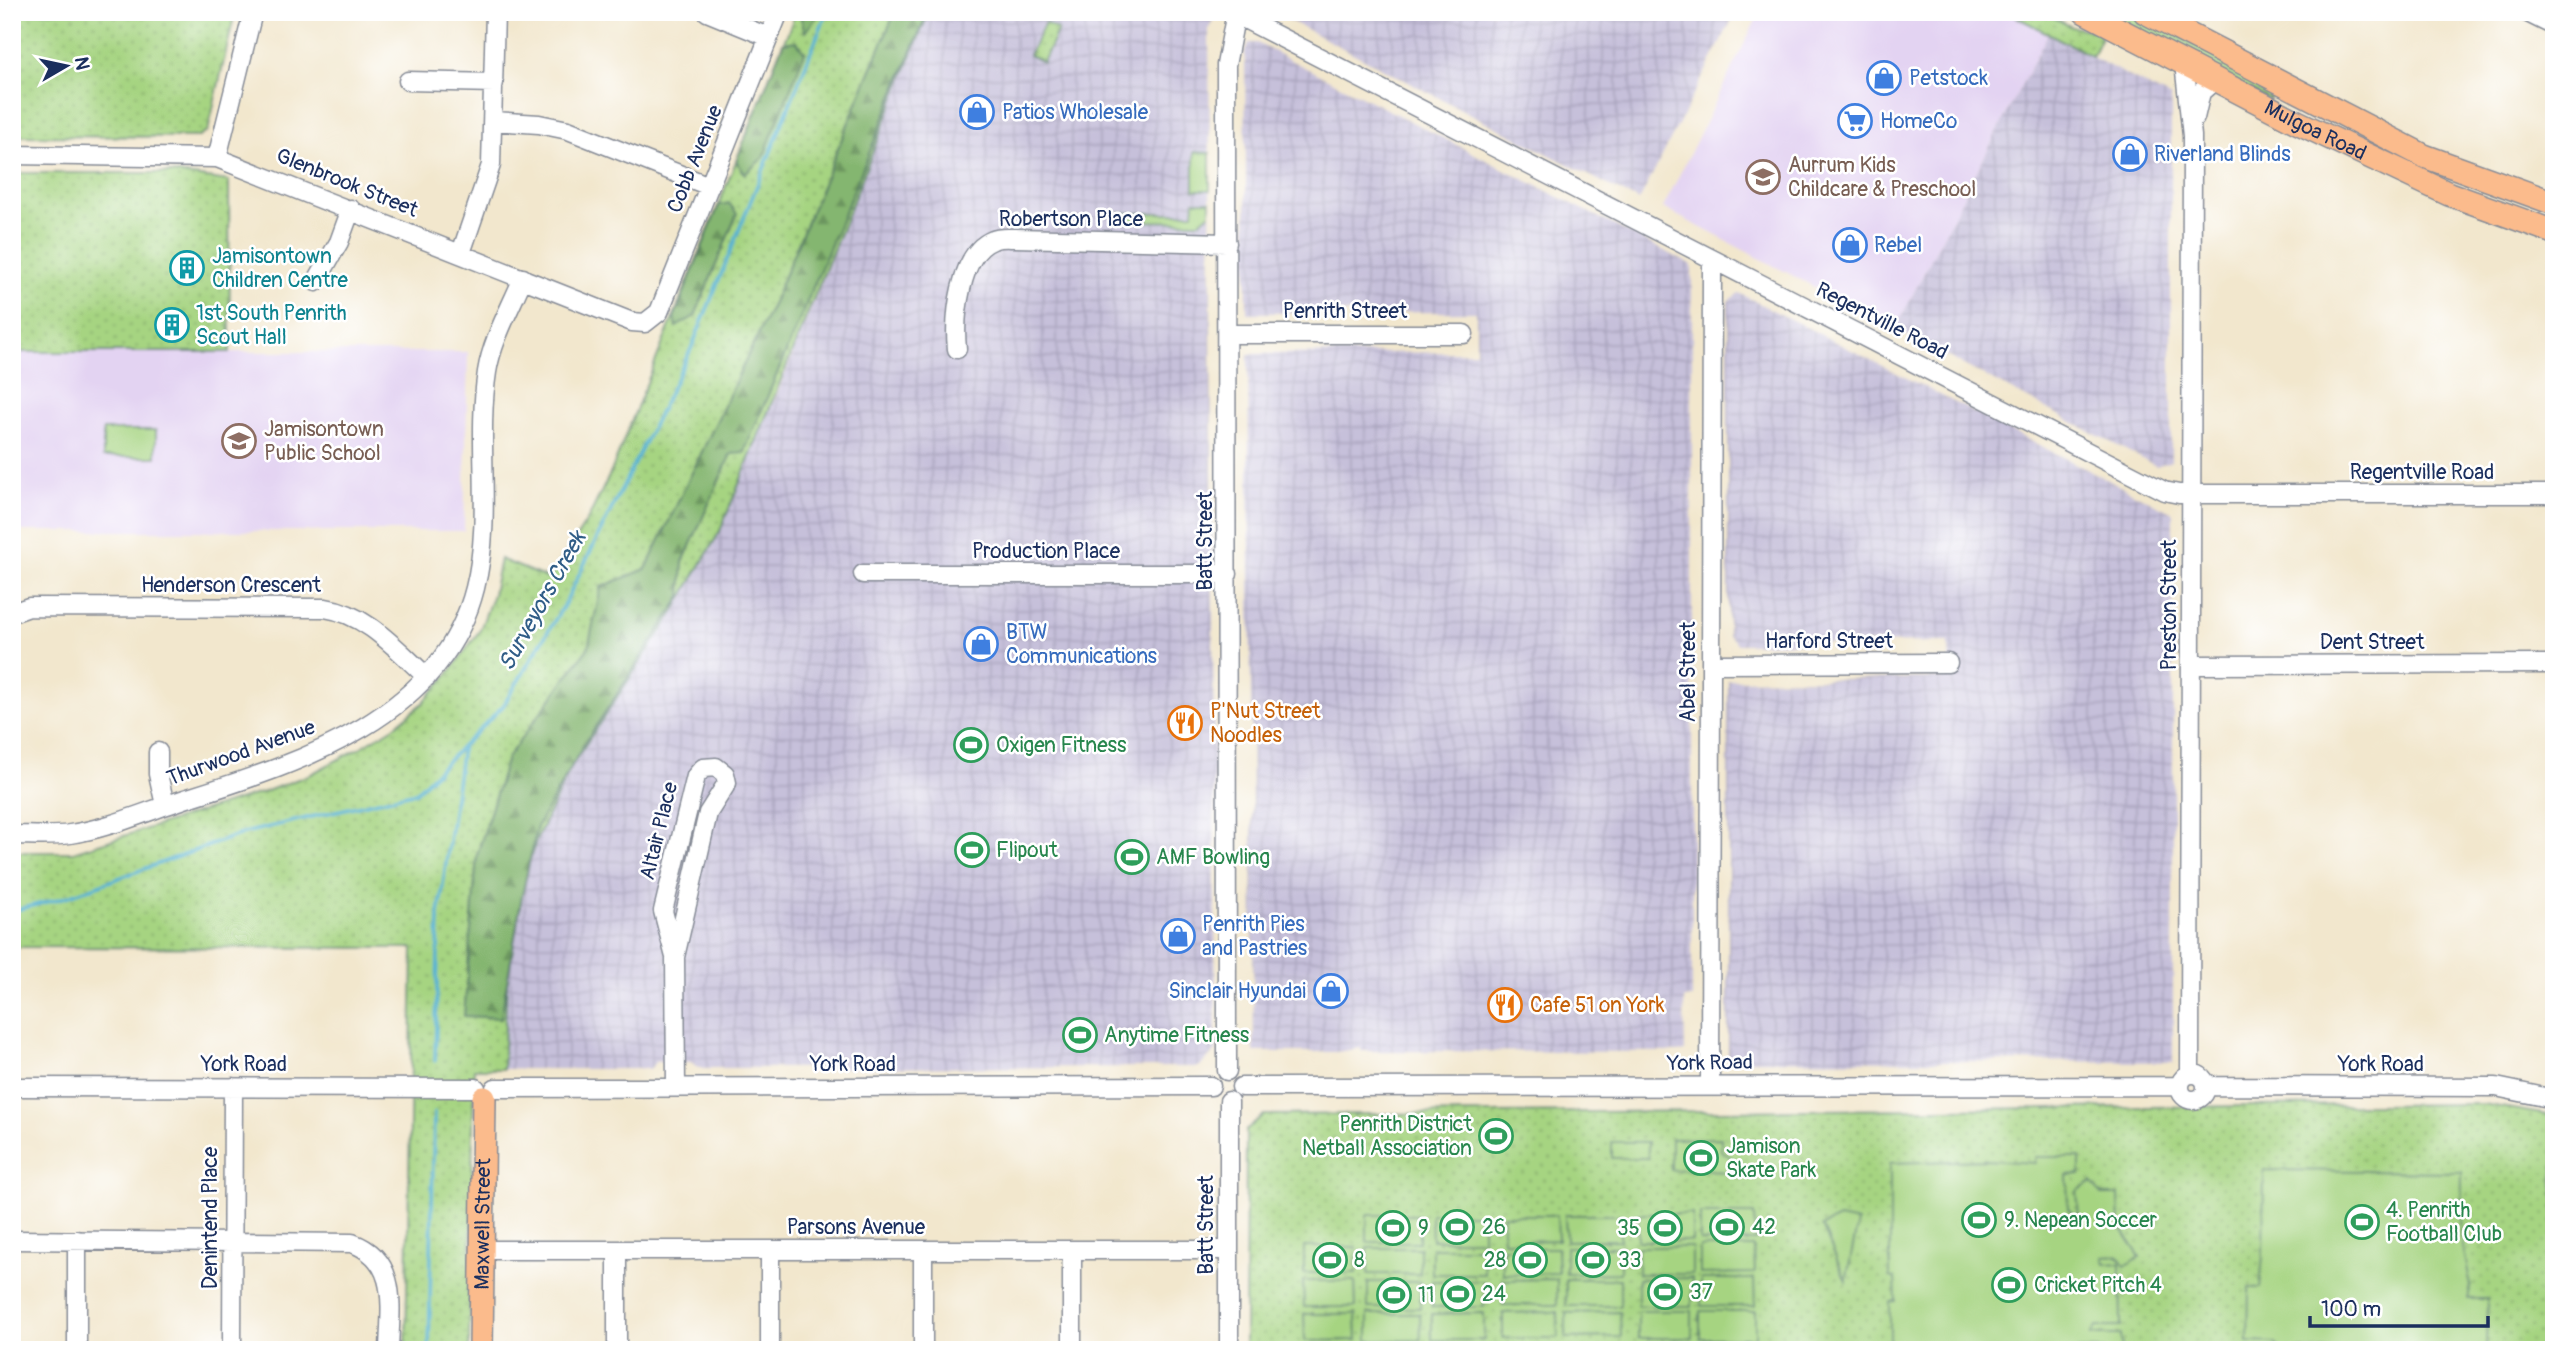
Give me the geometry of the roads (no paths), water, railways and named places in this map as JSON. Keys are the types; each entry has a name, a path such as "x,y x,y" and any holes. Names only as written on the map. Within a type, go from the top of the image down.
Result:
{"main road":[{"name":"Mulgoa Road","path":"2085,12 2297,122 2457,198 2554,232"},
{"name":"Mulgoa Road","path":"2145,12 2424,156 2554,203"},
{"name":"Maxwell Street","path":"481,1350 485,1091"}],"street":[{"path":"217,158 253,12"},
{"path":"461,253 489,176 495,12"},
{"path":"707,12 768,37"},
{"name":"Cobb Avenue","path":"651,321 659,312 779,12"},
{"path":"2526,12 2554,26"},
{"name":"Batt Street","path":"1227,1071 1226,65 1234,13"},
{"name":"Regentville Road","path":"1234,13 2164,491 2192,494 2554,494"},
{"name":"Preston Street","path":"2184,63 2192,136 2192,665 2185,1080"},
{"name":"Preston Street","path":"2192,136 2199,97 2216,79"},
{"path":"408,81 494,83"},
{"path":"493,121 539,124 568,130 709,186"},
{"name":"Glenbrook Street","path":"12,155 217,158 632,322 651,321"},
{"path":"316,282 339,242 351,209"},
{"name":"Robertson Place","path":"957,349 957,305 964,279 979,250 991,240 1015,238 1227,243"},
{"name":"Abel Street","path":"1710,1085 1712,259"},
{"name":"Thurwood Avenue","path":"12,835 78,833 262,775 311,755 393,707 427,677 462,625 477,580 482,548 487,371 523,278"},
{"name":"Penrith Street","path":"1227,334 1464,334"},
{"name":"Production Place","path":"863,574 1228,574"},
{"name":"Henderson Crescent","path":"12,613 29,607 333,609 368,625 427,677"},
{"name":"Harford Street","path":"1711,664 1948,663"},
{"name":"Dent Street","path":"2192,665 2554,663"},
{"path":"158,752 158,774 165,805"},
{"name":"Altair Place","path":"675,957 667,934 664,906 696,776 703,768 716,767 725,774 727,783 708,813 675,957 676,1087"},
{"path":"1227,1071 1238,1078 1241,1087 1238,1096 1229,1101 1217,1098 1211,1086 1214,1077 1227,1071"},
{"name":"York Road","path":"1241,1087 2185,1080 2199,1075 2206,1086 2496,1087 2554,1099"},
{"name":"York Road","path":"12,1087 485,1091 676,1087 1211,1086"},
{"name":"Denintend Place","path":"232,1350 233,1087"},
{"name":"Batt Street","path":"1229,1101 1229,1350"},
{"path":"12,1240 339,1241 358,1245 371,1252 385,1270 389,1283 389,1350"},
{"path":"77,1240 77,1350"},
{"path":"617,1250 617,1350"},
{"path":"770,1250 770,1350"},
{"path":"923,1250 923,1350"},
{"path":"1072,1250 1072,1350"},
{"name":"Parsons Avenue","path":"483,1251 1229,1250"}],"waterway":[{"name":"Surveyors Creek","path":"12,911 66,897 244,833 416,792 503,706 564,605 691,349 827,12"},
{"path":"435,1061 439,914 462,747"},
{"path":"429,1350 434,1113"}],"place":[{"name":"Petstock","path":"1884,78"},
{"name":"Patios Wholesale","path":"977,112"},
{"name":"HomeCo","path":"1855,121"},
{"name":"Riverland Blinds","path":"2130,154"},
{"name":"Aurrum Kids Childcare & Preschool","path":"1763,177"},
{"name":"Rebel","path":"1850,245"},
{"name":"Jamisontown Children Centre","path":"187,268"},
{"name":"1st South Penrith Scout Hall","path":"172,325"},
{"name":"Jamisontown Public School","path":"239,441"},
{"name":"BTW Communications","path":"981,644"},
{"name":"P'Nut Street Noodles","path":"1185,723"},
{"name":"Oxigen Fitness","path":"971,745"},
{"name":"Flipout","path":"972,850"},
{"name":"AMF Bowling","path":"1132,857"},
{"name":"Penrith Pies and Pastries","path":"1178,936"},
{"name":"Sinclair Hyundai","path":"1331,991"},
{"name":"Cafe 51 on York","path":"1505,1005"},
{"name":"Anytime Fitness","path":"1080,1035"},
{"name":"Penrith District Netball Association","path":"1496,1136"},
{"name":"Jamison Skate Park","path":"1701,1158"},
{"name":"9. Nepean Soccer","path":"1979,1220"},
{"name":"4. Penrith Football Club","path":"2362,1222"},
{"name":"26","path":"1457,1227"},
{"name":"42","path":"1727,1227"},
{"name":"9","path":"1393,1228"},
{"name":"35","path":"1665,1228"},
{"name":"8","path":"1330,1260"},
{"name":"28","path":"1530,1260"},
{"name":"33","path":"1593,1260"},
{"name":"Cricket Pitch 4","path":"2009,1285"},
{"name":"37","path":"1665,1292"},
{"name":"24","path":"1458,1294"},
{"name":"11","path":"1394,1295"}]}
